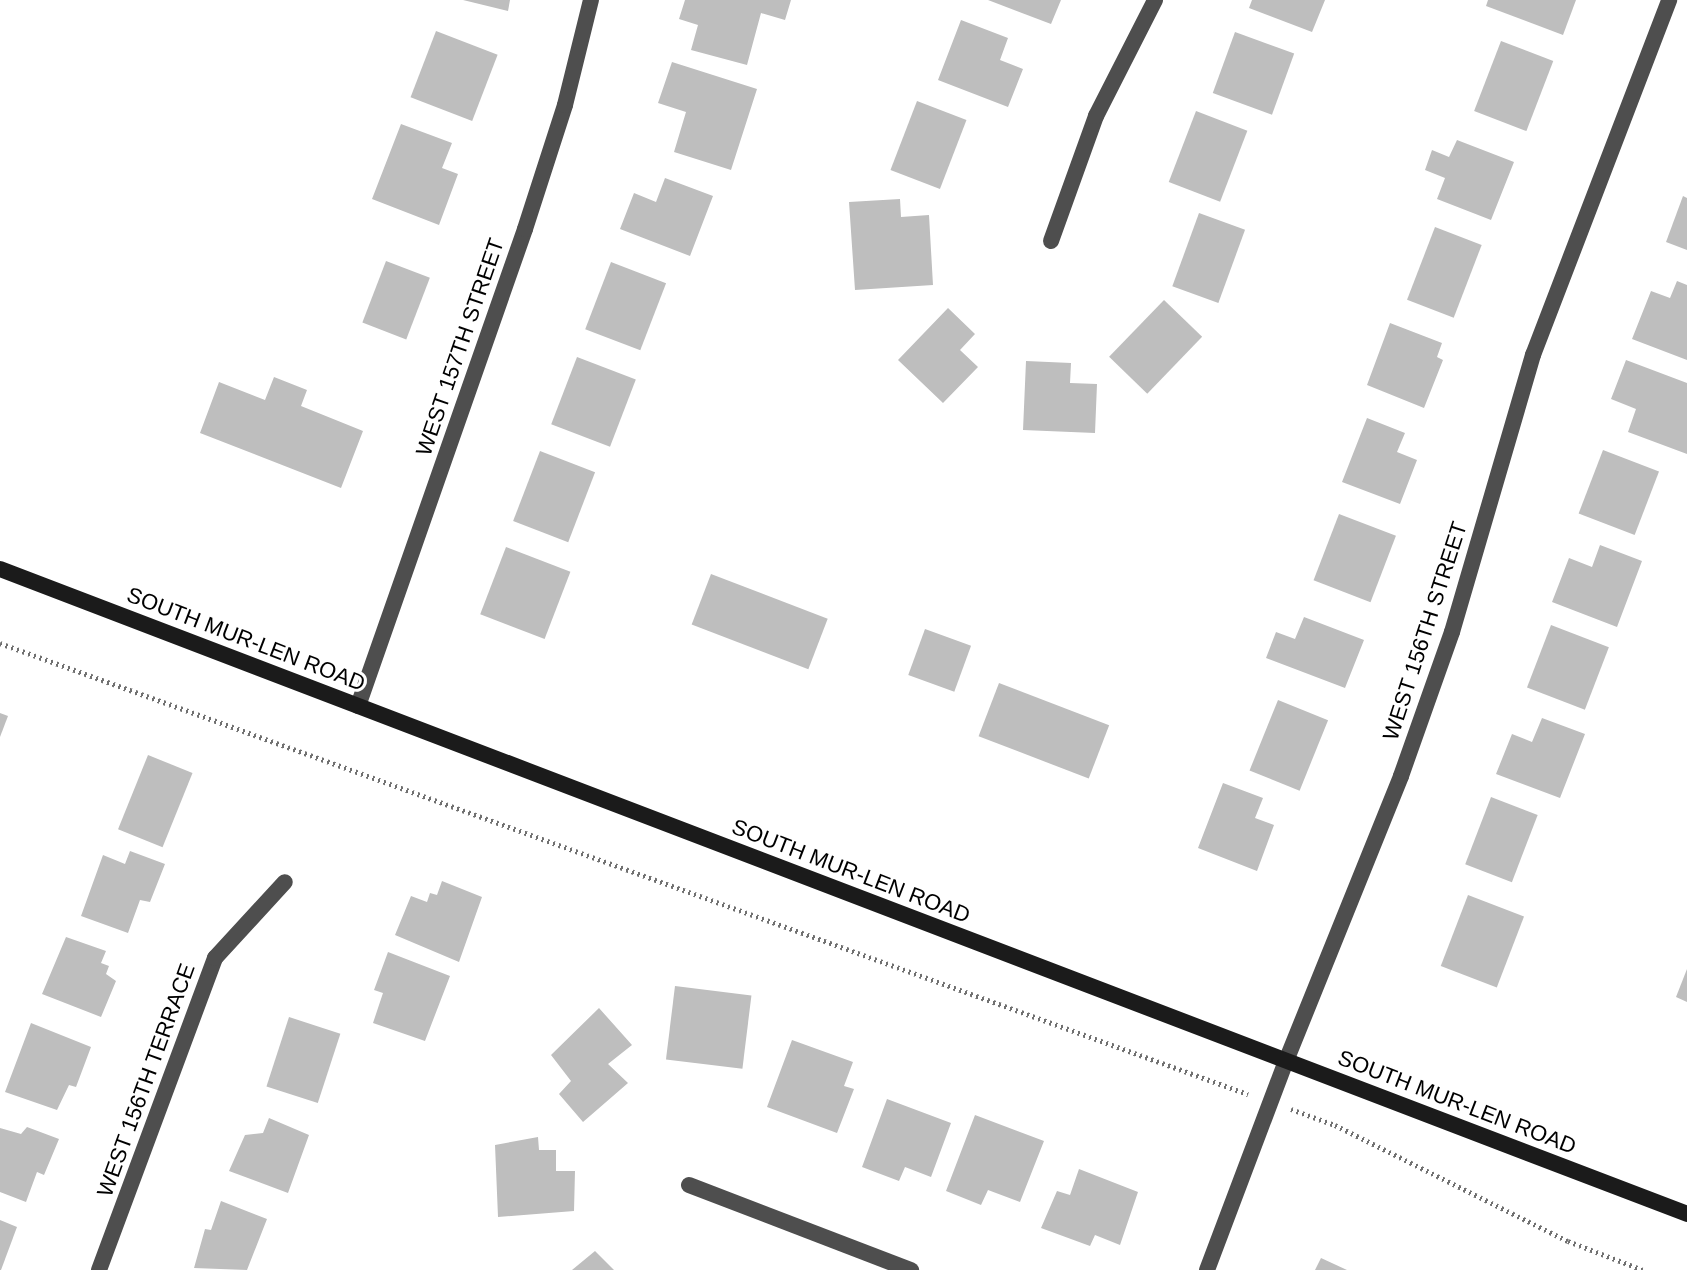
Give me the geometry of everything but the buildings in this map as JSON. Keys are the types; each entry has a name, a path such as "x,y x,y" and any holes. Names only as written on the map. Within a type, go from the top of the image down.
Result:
{"main road":[{"name":"SOUTH MUR-LEN ROAD","path":"0,569 1687,1214"}],"street":[{"name":"WEST 157TH STREET","path":"358,706 525,229 565,105 591,0"},
{"path":"1051,241 1096,116 1155,0"},
{"name":"WEST 156TH STREET","path":"1207,1270 1286,1061 1401,776 1452,632 1538,341 1669,0"},
{"name":"WEST 156TH TERRACE","path":"99,1270 215,958 285,882"},
{"path":"689,1185 911,1270"}],"path":[{"path":"0,643 1335,1125 1568,1241 1643,1270"},
{"path":"1216,1083 1220,1073"}]}
